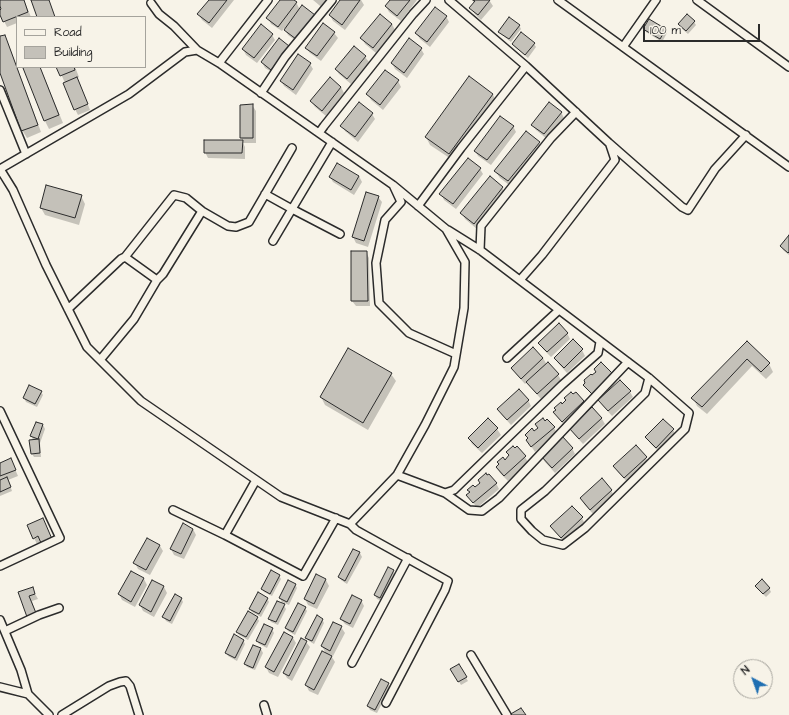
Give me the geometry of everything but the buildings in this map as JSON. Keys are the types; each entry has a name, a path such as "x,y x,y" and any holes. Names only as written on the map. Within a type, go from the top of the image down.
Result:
{"street":[{"path":"219,63 268,0"},
{"path":"261,93 285,57 332,0"},
{"path":"319,133 426,0"},
{"path":"449,0 526,66 609,143 682,207 688,210 715,169 746,135"},
{"path":"558,0 789,167"},
{"path":"624,47 656,0"},
{"path":"697,0 789,67"},
{"path":"151,3 159,14 174,26 197,50 219,63 393,185 446,229 480,250 649,378 689,413 685,429 584,528 563,546 543,540 521,519 521,510 545,491 645,393 649,378"},
{"path":"197,50 185,52 129,94 0,169 13,190 46,265 87,346 141,401 281,498 350,524 356,530 448,581 445,590 386,703"},
{"path":"418,206 461,148 526,66"},
{"path":"0,90 26,154"},
{"path":"480,250 481,226 551,138 576,112"},
{"path":"273,242 332,142"},
{"path":"520,280 542,255 615,160 609,143"},
{"path":"68,309 121,259 125,257 174,195 186,198 202,211 228,226 236,227 248,222 292,148"},
{"path":"393,185 401,202 385,220 376,263 379,303 409,333 456,354"},
{"path":"265,194 340,234"},
{"path":"100,360 134,319 157,280 163,274 202,211"},
{"path":"350,524 397,475 425,425 454,367 464,308 465,262 446,229"},
{"path":"125,257 157,280"},
{"path":"507,358 560,310"},
{"path":"445,493 454,490 562,385 598,353 600,342"},
{"path":"397,475 445,493 469,510 482,511 499,498 628,362"},
{"path":"0,411 60,538 0,566"},
{"path":"224,535 256,480"},
{"path":"173,510 303,576 336,518"},
{"path":"352,663 408,558"},
{"path":"5,631 39,615 59,608"},
{"path":"0,620 21,670 28,694 49,715"},
{"path":"471,655 507,715"},
{"path":"62,715 109,686 126,681 130,686 138,715"},
{"path":"0,688 28,694"},
{"path":"264,704 267,715"}]}
